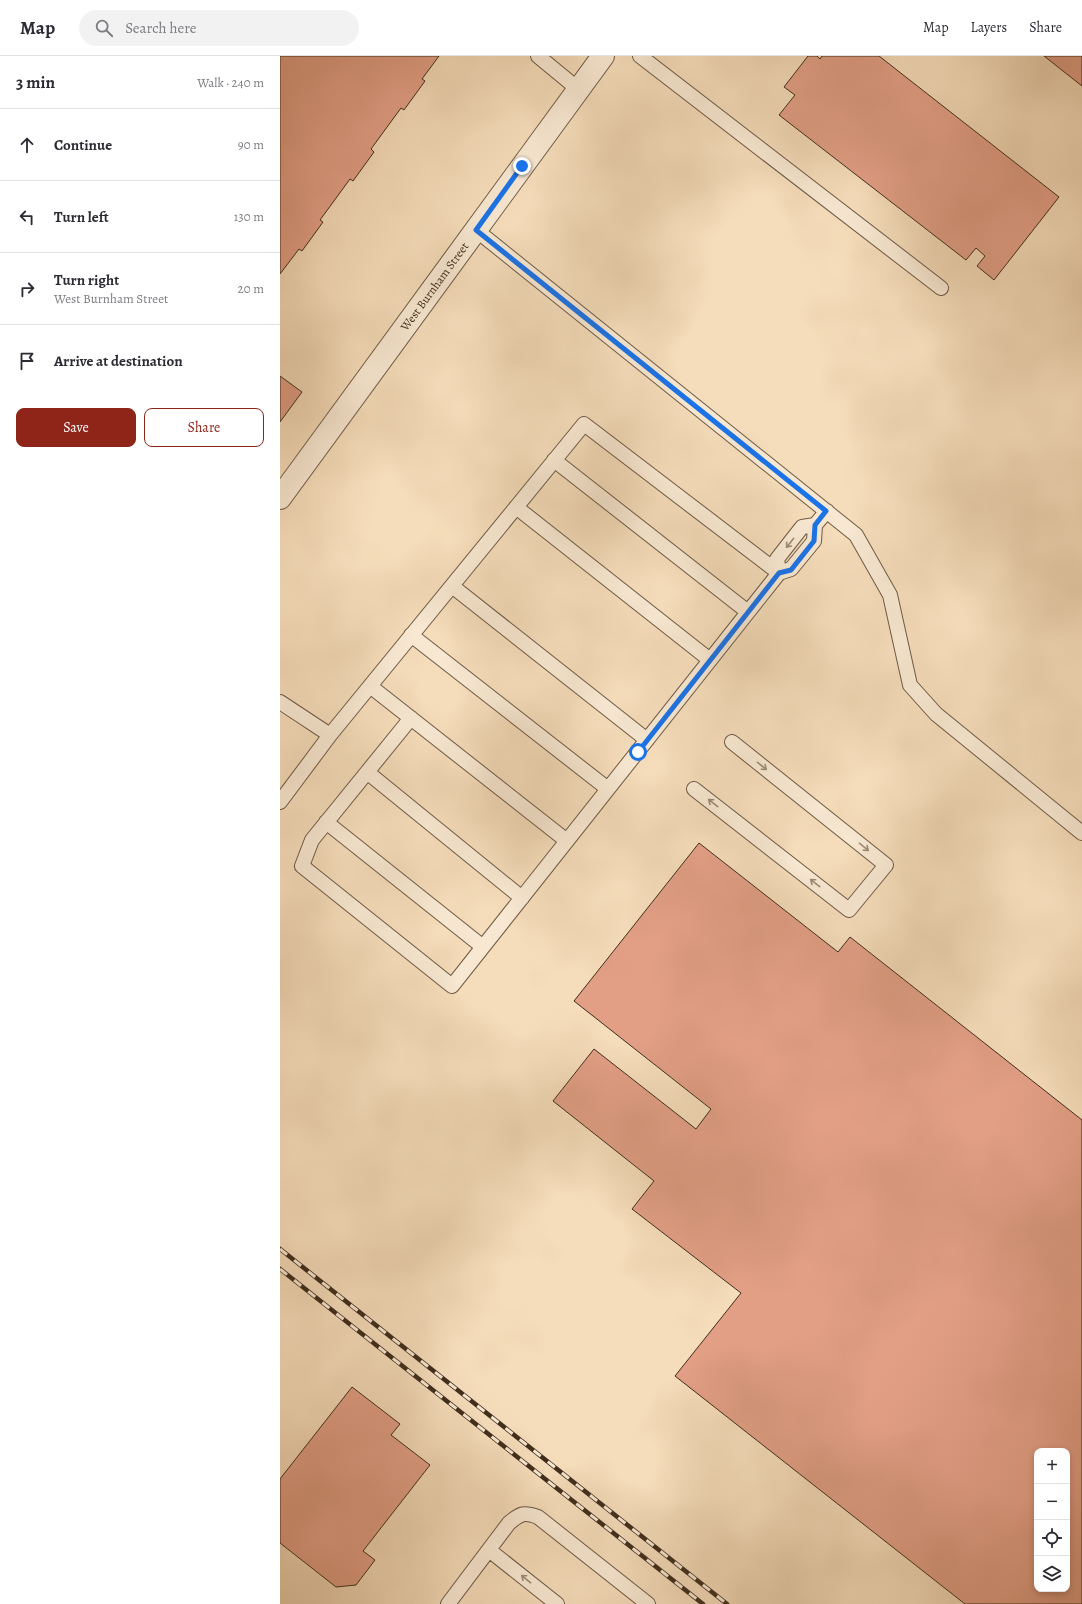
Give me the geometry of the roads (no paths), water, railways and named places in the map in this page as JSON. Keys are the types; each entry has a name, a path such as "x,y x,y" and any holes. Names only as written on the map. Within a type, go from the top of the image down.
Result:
{"street":[{"name":"West Burnham Street","path":"280,498 602,56"}],"lane":[{"path":"538,56 578,89"},
{"path":"640,56 941,288"},
{"path":"476,230 856,535 890,595 910,685 936,714 1082,833"},
{"path":"280,802 330,735 584,424 779,573"},
{"path":"554,460 748,612"},
{"path":"516,507 710,660"},
{"path":"411,718 312,840 302,866 452,986 779,573 777,559 802,527 815,525 826,511"},
{"path":"452,586 647,740"},
{"path":"412,635 608,789"},
{"path":"370,686 567,841"},
{"path":"280,702 330,735"},
{"path":"694,788 849,910 886,865 732,742"},
{"path":"367,772 522,898"},
{"path":"326,822 483,947"},
{"path":"448,1604 509,1523 519,1515 527,1514 538,1517 640,1602"},
{"path":"489,1550 557,1604"}],"railway":[{"path":"280,1249 727,1604"},
{"path":"280,1269 703,1604"}]}
